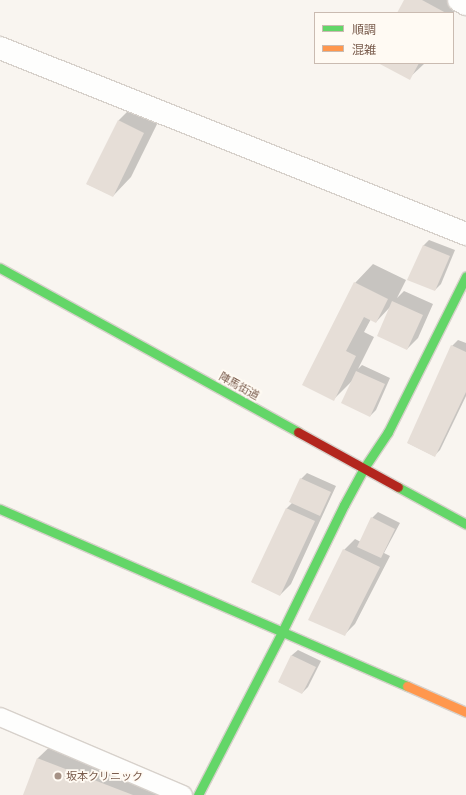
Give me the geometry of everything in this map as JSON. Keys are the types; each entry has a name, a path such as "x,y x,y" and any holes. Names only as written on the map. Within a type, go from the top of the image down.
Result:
{"street":[{"path":"459,0 466,4"},
{"path":"0,48 466,234"},
{"name":"陣馬街道","path":"0,268 466,524"},
{"path":"198,795 364,468 388,432 466,276"},
{"path":"0,509 466,712"}],"lane":[{"path":"0,716 183,795"}],"building":[{"path":"404,0 422,0 444,12 398,12"},
{"path":"380,64 418,64 410,80"},
{"path":"118,120 144,133 113,197 86,184"},
{"path":"423,245 450,256 435,291 407,280"},
{"path":"354,282 388,299 376,323 364,317 346,351 356,356 334,401 302,385"},
{"path":"392,301 423,315 407,350 377,336"},
{"path":"451,345 466,352 466,392 435,457 407,443"},
{"path":"356,371 385,384 370,417 341,403"},
{"path":"300,478 331,492 320,516 289,502"},
{"path":"286,508 315,521 280,596 251,582"},
{"path":"371,517 395,529 381,558 357,547"},
{"path":"343,549 380,567 345,636 308,620"},
{"path":"291,655 316,667 302,694 278,682"},
{"name":"坂本クリニック","path":"37,758 133,795 23,795"}],"traffic: fast":[{"path":"0,268 298,432"},
{"path":"198,795 282,632 344,505 364,468 388,432 466,276"},
{"path":"398,487 466,524"},
{"path":"0,509 407,686"}],"traffic: slow":[{"path":"407,686 466,712"}],"traffic: jam":[{"path":"298,432 398,487"}],"place":[{"name":"坂本クリニック","path":"58,776"}]}
